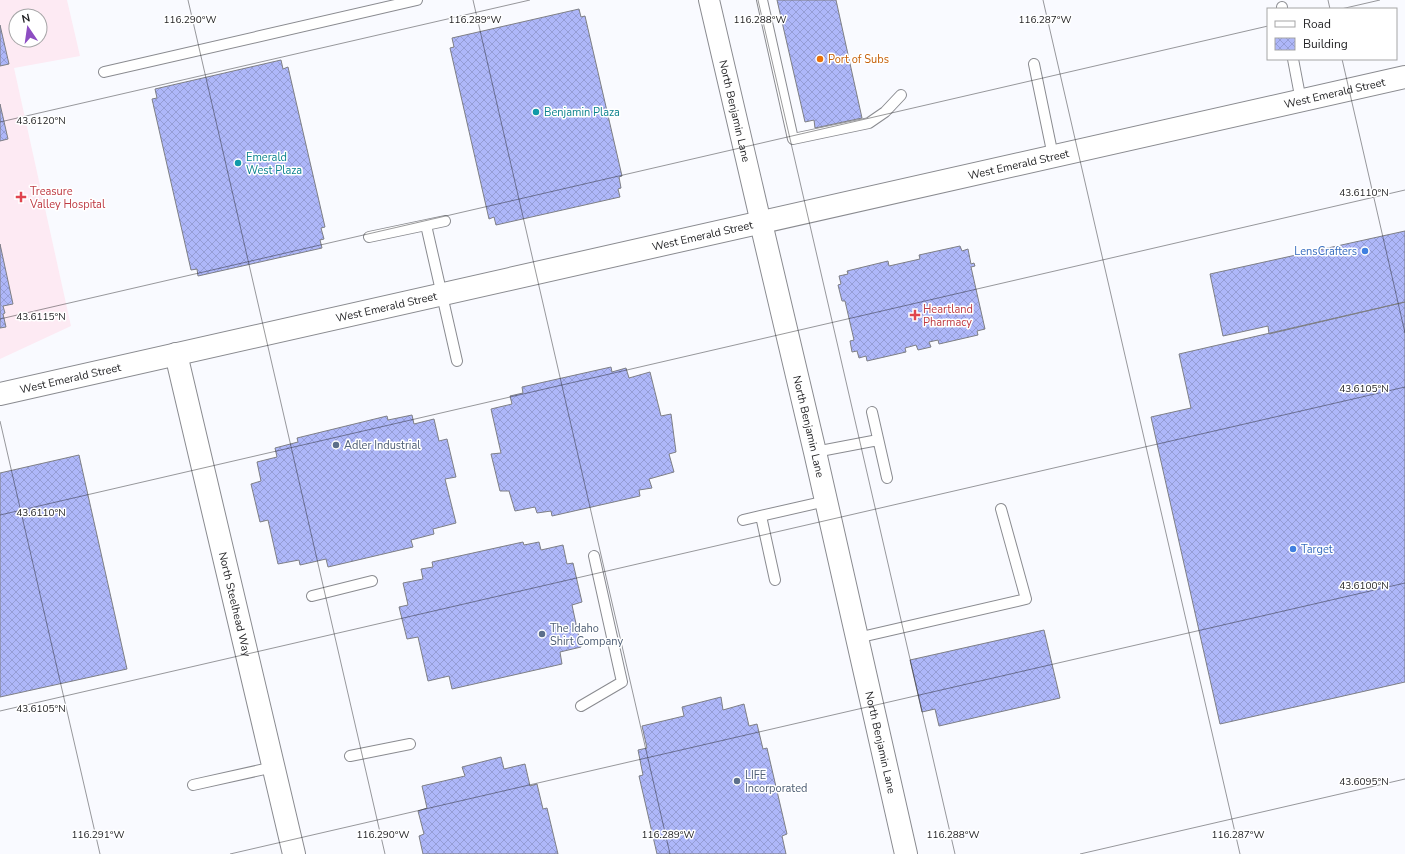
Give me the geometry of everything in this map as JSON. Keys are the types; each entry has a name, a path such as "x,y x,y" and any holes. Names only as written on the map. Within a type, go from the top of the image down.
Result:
{"main road":[{"name":"West Emerald Street","path":"0,394 1405,77"},
{"name":"North Benjamin Lane","path":"761,223 815,452 906,854"},
{"name":"North Steelhead Way","path":"176,354 294,854"}],"street":[{"name":"North Benjamin Lane","path":"709,0 761,223"}],"lane":[{"path":"104,72 416,0"},
{"path":"762,0 793,139 869,123 885,112 901,95"},
{"path":"1293,60 1301,101"},
{"path":"1034,64 1053,156"},
{"path":"369,237 445,221"},
{"path":"426,225 457,361"},
{"path":"872,412 887,478"},
{"path":"815,452 878,440"},
{"path":"743,520 826,501"},
{"path":"857,638 1026,599 1001,509"},
{"path":"761,516 775,580"},
{"path":"581,706 622,682 594,556"},
{"path":"312,596 372,581"},
{"path":"350,756 410,744"},
{"path":"193,785 274,767"}],"shaded area":[{"name":"Treasure Valley Hospital","path":"0,0 67,0 80,56 14,68 71,326 0,359"}],"building":[{"name":"Port of Subs","path":"777,0 836,0 862,118 815,128 814,120 805,122"},
{"name":"Benjamin Plaza","path":"579,9 581,17 585,16 622,176 619,177 621,188 618,189 620,197 496,225 494,217 489,219 450,48 454,47 452,38"},
{"path":"0,25 9,64 0,66"},
{"name":"Emerald West Plaza","path":"281,60 283,69 288,67 325,227 321,228 324,239 320,240 322,248 198,276 197,269 191,270 152,99 157,98 155,89"},
{"path":"0,104 8,139 0,141"},
{"path":"1405,231 1405,302 1269,334 1268,326 1223,336 1210,274"},
{"path":"0,244 13,304 3,306 6,327 0,328"},
{"name":"Heartland Pharmacy","path":"960,246 962,251 968,249 971,264 974,263 975,266 971,267 985,329 977,331 978,335 939,344 938,340 929,342 931,347 918,350 916,345 905,348 906,352 867,361 866,356 859,358 857,351 852,352 850,341 854,340 845,301 842,301 838,285 841,284 839,276 848,274 847,271 888,261 889,266 920,259 919,255"},
{"name":"Target","path":"1405,302 1405,682 1220,724 1151,417 1191,408 1179,354"},
{"path":"611,367 612,372 626,368 629,378 650,372 661,416 671,414 676,452 669,454 674,472 649,479 652,488 639,490 640,496 552,516 551,511 537,513 535,507 515,511 509,491 500,491 491,454 501,453 491,409 512,404 510,396 523,393 522,387"},
{"path":"412,415 414,424 434,419 439,441 447,439 456,477 445,479 456,523 433,529 434,534 411,540 413,547 328,567 326,559 300,565 299,560 278,564 268,520 260,522 251,484 261,481 257,462 277,457 275,448 298,442 297,438 387,416 388,420"},
{"path":"79,455 127,669 0,697 0,473"},
{"path":"523,542 524,545 539,542 541,550 563,545 567,564 573,563 582,602 572,605 581,647 560,652 562,664 452,689 449,676 428,681 418,637 407,639 399,607 408,605 403,583 423,579 421,569 433,567 432,562"},
{"path":"1044,630 1060,698 939,726 935,709 922,712 910,660"},
{"path":"721,697 723,710 744,704 749,726 757,724 763,749 767,748 787,834 782,836 786,854 657,854 639,776 643,775 638,750 647,748 642,726 684,716 682,707"},
{"path":"501,757 504,769 525,764 530,786 537,784 543,809 547,808 558,854 423,854 419,836 424,834 418,811 427,808 422,786 465,776 462,767"}],"place":[{"name":"Port of Subs","path":"820,59"},
{"name":"Benjamin Plaza","path":"536,112"},
{"name":"Emerald West Plaza","path":"238,163"},
{"name":"Treasure Valley Hospital","path":"21,197"},
{"name":"LensCrafters","path":"1365,251"},
{"name":"Heartland Pharmacy","path":"915,315"},
{"name":"Adler Industrial","path":"336,445"},
{"name":"Target","path":"1293,549"},
{"name":"The Idaho Shirt Company","path":"542,634"},
{"name":"LIFE Incorporated","path":"737,781"}]}
